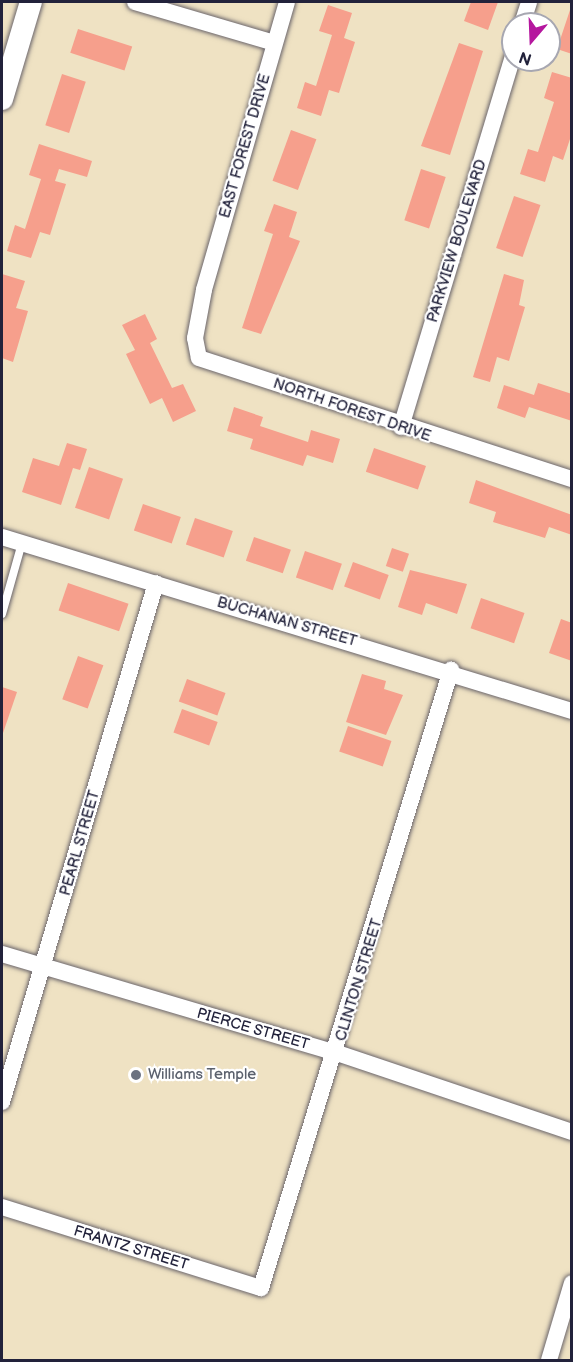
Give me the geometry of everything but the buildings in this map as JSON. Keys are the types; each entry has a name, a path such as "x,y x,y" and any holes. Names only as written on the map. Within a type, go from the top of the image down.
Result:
{"street":[{"path":"2,99 31,2"},
{"path":"135,2 274,43"},
{"name":"EAST FOREST DRIVE","path":"204,291 287,2"},
{"name":"PARKVIEW BOULEVARD","path":"401,427 508,72"},
{"name":"NORTH FOREST DRIVE","path":"204,291 195,338 199,358 401,427 572,479"},
{"name":"BUCHANAN STREET","path":"2,537 451,670 572,711"},
{"name":"PEARL STREET","path":"2,1102 44,967 156,583"},
{"name":"CLINTON STREET","path":"261,1288 337,1053 451,670"},
{"name":"PIERCE STREET","path":"2,954 337,1053 572,1132"},
{"name":"FRANTZ STREET","path":"2,1208 261,1288"},
{"path":"549,1360 572,1283"}],"lane":[{"path":"2,614 22,543"}],"place":[{"name":"Williams Temple","path":"136,1075"}]}
